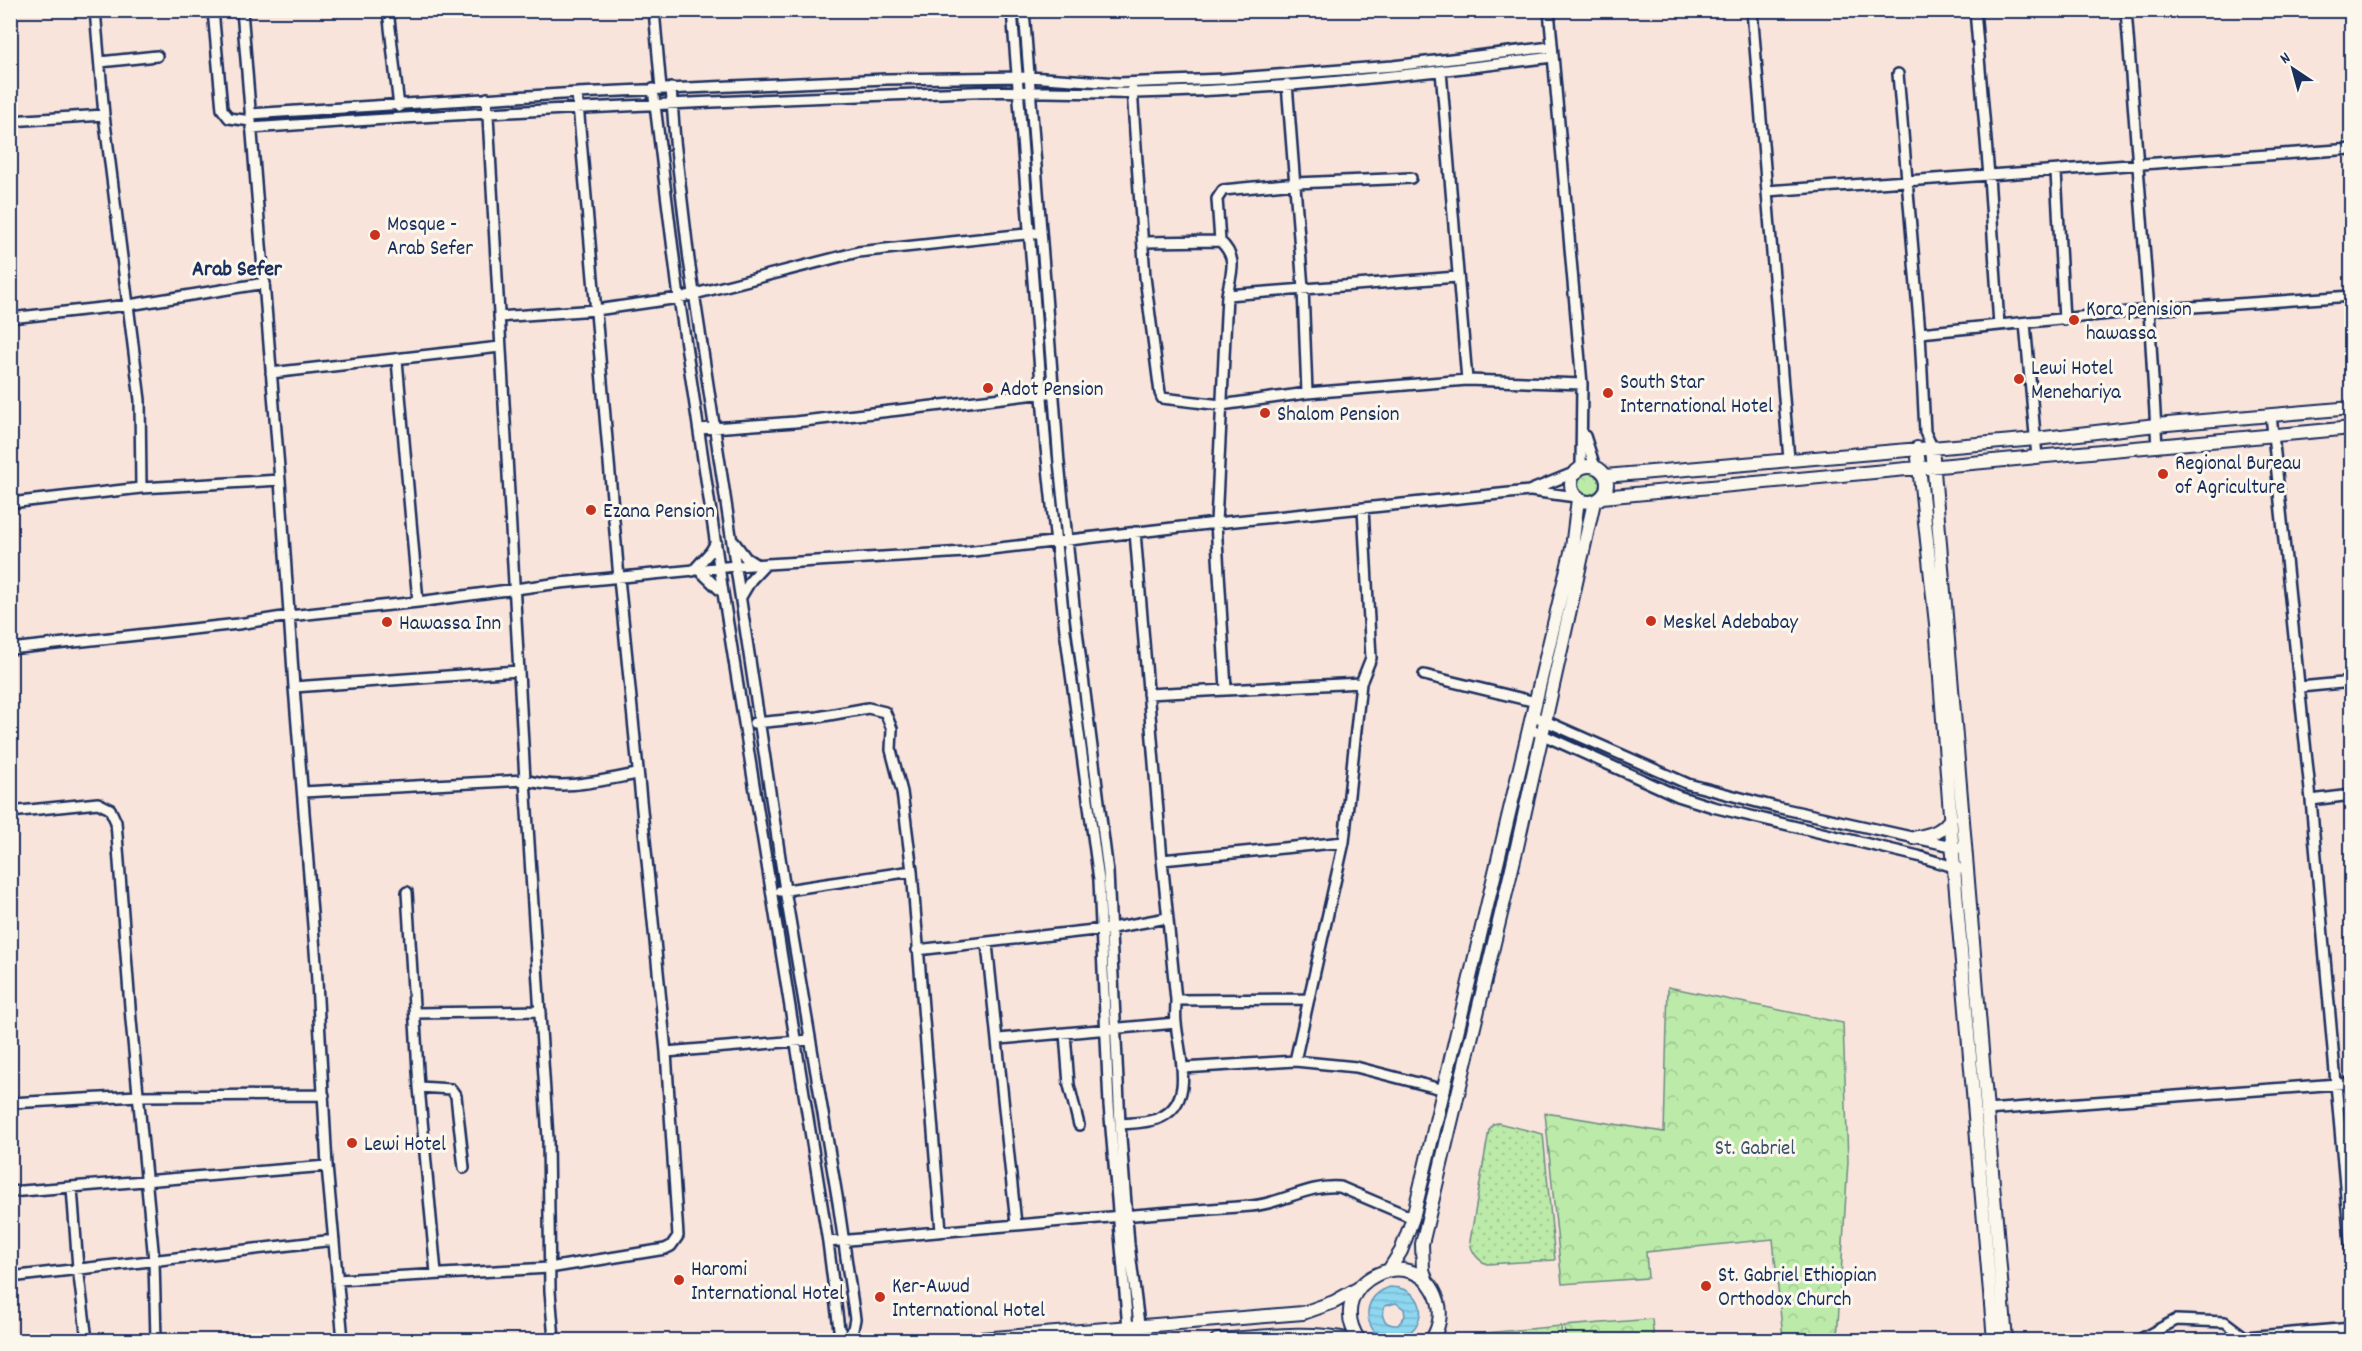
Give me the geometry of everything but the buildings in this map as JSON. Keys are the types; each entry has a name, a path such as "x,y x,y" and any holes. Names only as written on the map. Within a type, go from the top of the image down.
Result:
{"main road":[{"path":"1605,476 2036,439 2156,425 2352,408"},
{"path":"1431,1341 1437,1330 1440,1313 1437,1296 1427,1282 1423,1270 1422,1244 1539,718 1598,500 1607,485 1605,476 1595,467 1578,470 1571,489 1577,498 1586,502 1598,500 1934,466 2352,428"},
{"path":"1932,447 1959,848 1954,868 1994,1341"},
{"path":"1917,448 1937,635 1951,818 1967,871 2006,1341"},
{"path":"1539,718 1536,702 1572,548 1577,498"},
{"path":"1389,1270 1401,1251 1413,1218 1536,732"},
{"path":"1914,838 1937,833 1951,818"},
{"path":"968,1341 1132,1332 1303,1313 1334,1302 1359,1288 1372,1276 1389,1270 1410,1272 1427,1282"},
{"path":"1359,1288 1350,1312 1353,1328 1359,1341"},
{"path":"1217,1341 1301,1334 1351,1341"}],"street":[{"path":"95,10 104,115 140,400 141,488"},
{"path":"213,10 222,109 229,118 251,121 400,118 828,97 1287,84 1441,71 1552,52"},
{"path":"242,10 290,615 327,1166 343,1341"},
{"path":"388,10 400,118"},
{"path":"654,10 662,89 672,104 682,202 785,890 844,1240 855,1319 853,1329 846,1341 839,1329 828,1242 723,593 654,105 662,89"},
{"path":"1012,10 1017,91 1031,234 1041,394 1065,630 1106,929 1117,1029 1132,1332"},
{"path":"1024,10 1054,392 1075,615 1100,795 1108,872 1105,1030 1117,1216 1132,1332 1141,1341"},
{"path":"1529,491 1578,470 1583,428 1582,384 1549,10"},
{"path":"1752,10 1789,459"},
{"path":"1975,10 1999,325"},
{"path":"2126,10 2157,447"},
{"path":"251,121 398,103 828,82 1029,77 1132,88 1552,52"},
{"path":"100,62 157,56"},
{"path":"1441,71 1467,380"},
{"path":"1898,74 1920,333 1925,432 1932,447"},
{"path":"828,82 828,97"},
{"path":"1287,84 1304,288 1307,393"},
{"path":"1132,88 1145,277 1160,393 1164,399 1221,405 1307,393 1467,380 1582,384"},
{"path":"337,1280 549,1268 665,1249 671,1246 678,1236 666,1052 637,774 576,108 577,93"},
{"path":"487,98 516,590 518,671 548,1139 549,1268 554,1341"},
{"path":"10,121 104,115"},
{"path":"1767,191 2352,149"},
{"path":"2056,172 2064,320"},
{"path":"1226,689 1216,523 1227,295 1233,265 1231,254 1220,242 1217,199 1223,190 1296,183 1412,178"},
{"path":"499,317 596,310 680,298 858,252 1042,233"},
{"path":"1143,242 1220,242"},
{"path":"1227,295 1457,277"},
{"path":"10,318 129,305 265,283"},
{"path":"1920,333 2149,310 2352,296"},
{"path":"2025,323 2037,457"},
{"path":"271,373 500,347"},
{"path":"396,360 418,602"},
{"path":"699,429 795,422 1054,392"},
{"path":"2271,415 2311,800 2352,1265"},
{"path":"1583,428 1595,467"},
{"path":"1917,448 1925,432"},
{"path":"10,503 141,488 280,480"},
{"path":"10,649 237,624 290,615 736,566 965,552 1056,540 1529,491 1577,498"},
{"path":"1295,1061 1344,842 1361,683 1371,658 1363,508"},
{"path":"1120,1124 1155,1120 1167,1114 1176,1106 1184,1068 1176,1023 1176,1000 1167,918 1135,532"},
{"path":"733,540 746,558 761,565"},
{"path":"696,570 716,542"},
{"path":"741,597 761,565"},
{"path":"696,570 723,593"},
{"path":"294,687 518,671"},
{"path":"1424,675 1536,702"},
{"path":"2300,687 2352,682"},
{"path":"1148,694 1361,683"},
{"path":"746,725 818,717 868,708 885,712 892,729 891,750 902,792 912,871 941,1231"},
{"path":"1539,718 1688,784 1776,807 1959,848"},
{"path":"1536,732 1687,799 1884,847 1967,871"},
{"path":"303,792 525,780 539,784 565,786 637,774"},
{"path":"2311,800 2352,795"},
{"path":"10,812 98,803 106,805 116,822 154,1260 156,1341"},
{"path":"1162,860 1344,842"},
{"path":"771,892 912,871"},
{"path":"407,892 419,1087 436,1274"},
{"path":"917,950 1106,929 1167,918"},
{"path":"987,944 999,1039 1016,1224"},
{"path":"1176,1000 1309,999"},
{"path":"416,1013 541,1011"},
{"path":"999,1039 1176,1023"},
{"path":"1065,1033 1069,1085 1079,1125"},
{"path":"666,1052 810,1040"},
{"path":"1184,1068 1295,1061 1356,1067 1445,1090"},
{"path":"1986,1110 2352,1083"},
{"path":"419,1087 451,1089 456,1096 464,1168"},
{"path":"10,1103 138,1096 324,1095"},
{"path":"10,1192 327,1166"},
{"path":"828,1242 1016,1224 1262,1205 1310,1189 1333,1186 1413,1218"},
{"path":"72,1188 78,1268 87,1341"},
{"path":"10,1277 334,1240"},
{"path":"2139,1341 2176,1320 2225,1322 2245,1337 2352,1328"}],"green space":[{"path":"1589,472 1597,476 1601,484 1597,492 1589,496 1581,492 1577,484 1581,476"},
{"name":"St. Gabriel","path":"1668,987 1843,1023 1848,1161 1837,1340 1758,1340 1783,1338 1773,1239 1646,1252 1648,1278 1562,1284 1545,1113 1664,1132"},
{"path":"1498,1123 1543,1134 1555,1260 1487,1264 1477,1258 1472,1248 1470,1241 1489,1130 1493,1124"},
{"path":"1652,1319 1654,1340 1566,1340 1564,1326"},
{"path":"1561,1326 1562,1340 1472,1340 1486,1333"}],"water":[{"path":"1390,1287 1406,1290 1416,1297 1420,1307 1420,1318 1415,1327 1406,1335 1393,1338 1378,1336 1369,1322 1371,1301","holes":["1396,1303 1404,1309 1405,1316 1398,1325 1384,1320 1385,1306"]}],"place":[{"name":"Mosque - Arab Sefer","path":"375,235"},
{"name":"Kora penision hawassa","path":"2074,320"},
{"name":"Lewi Hotel Menehariya","path":"2019,379"},
{"name":"Adot Pension","path":"988,388"},
{"name":"South Star International Hotel","path":"1608,393"},
{"name":"Shalom Pension","path":"1265,413"},
{"name":"Regional Bureau of Agriculture","path":"2163,474"},
{"name":"Ezana Pension","path":"591,510"},
{"name":"Meskel Adebabay","path":"1651,621"},
{"name":"Hawassa Inn","path":"387,622"},
{"name":"Lewi Hotel","path":"352,1143"},
{"name":"Haromi International Hotel","path":"679,1280"},
{"name":"St. Gabriel Ethiopian Orthodox Church","path":"1706,1286"},
{"name":"Ker-Awud International Hotel","path":"880,1297"}],"district":[{"name":"Arab Sefer","path":"237,267"}]}
